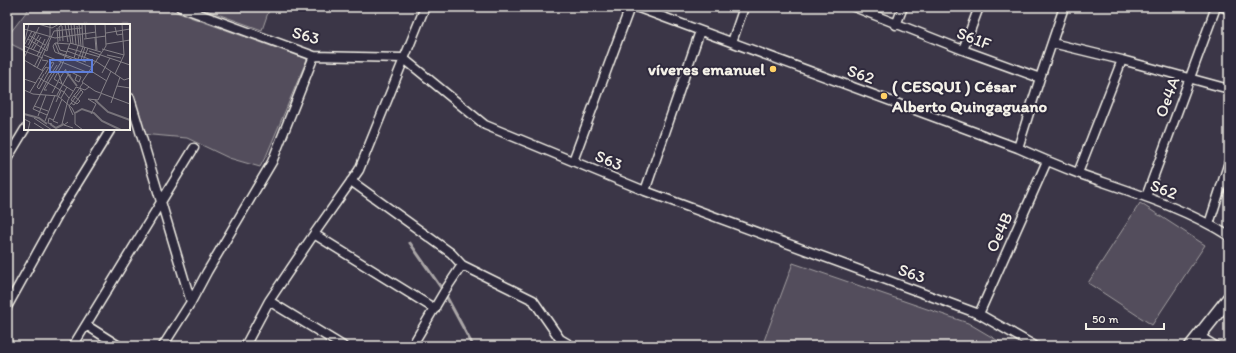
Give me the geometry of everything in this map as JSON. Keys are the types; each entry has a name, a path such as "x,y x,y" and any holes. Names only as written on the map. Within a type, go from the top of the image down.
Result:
{"street":[{"name":"S63","path":"180,7 314,56 404,58 486,125 645,191 979,314 1034,346"},
{"path":"245,346 269,301 359,170 424,7"},
{"path":"573,161 630,7"},
{"name":"S62","path":"636,7 1018,148 1078,173 1146,197 1209,224 1229,236"},
{"path":"732,42 744,7"},
{"name":"S61F","path":"854,7 896,25 1040,78"},
{"path":"896,25 902,7"},
{"path":"963,50 979,7"},
{"path":"1018,148 1064,7"},
{"name":"Oe4A","path":"1146,197 1216,7"},
{"path":"1223,7 1229,9"},
{"path":"645,191 700,31"},
{"path":"1052,43 1229,89"},
{"path":"163,346 191,302 272,162 314,56"},
{"path":"1078,173 1122,60"},
{"path":"130,102 191,302"},
{"path":"7,159 24,130"},
{"path":"7,308 59,213 110,130"},
{"path":"73,346 194,148"},
{"name":"Oe4B","path":"979,314 1047,161"},
{"path":"1209,224 1229,162"},
{"path":"351,181 451,253 462,265 533,300 562,343 572,346"},
{"path":"314,234 434,308"},
{"path":"412,346 434,308 462,265"},
{"path":"1190,346 1229,298"},
{"path":"269,301 343,346"},
{"path":"86,326 119,346"},
{"path":"1199,336 1215,346"}],"shaded area":[{"path":"30,7 162,7 307,59 267,154 260,167 229,158 187,138 141,134 130,101 130,24 24,24 24,50 7,42 7,37"},
{"path":"198,7 270,7 262,30"},
{"path":"1140,203 1205,245 1152,325 1088,283"},
{"path":"793,263 968,323 1007,346 762,346"}],"waterway":[{"path":"410,243 444,292 473,346"}],"place":[{"name":"víveres emanuel","path":"773,69"},
{"name":"( CESQUI ) César Alberto Quingaguano","path":"884,96"}]}
